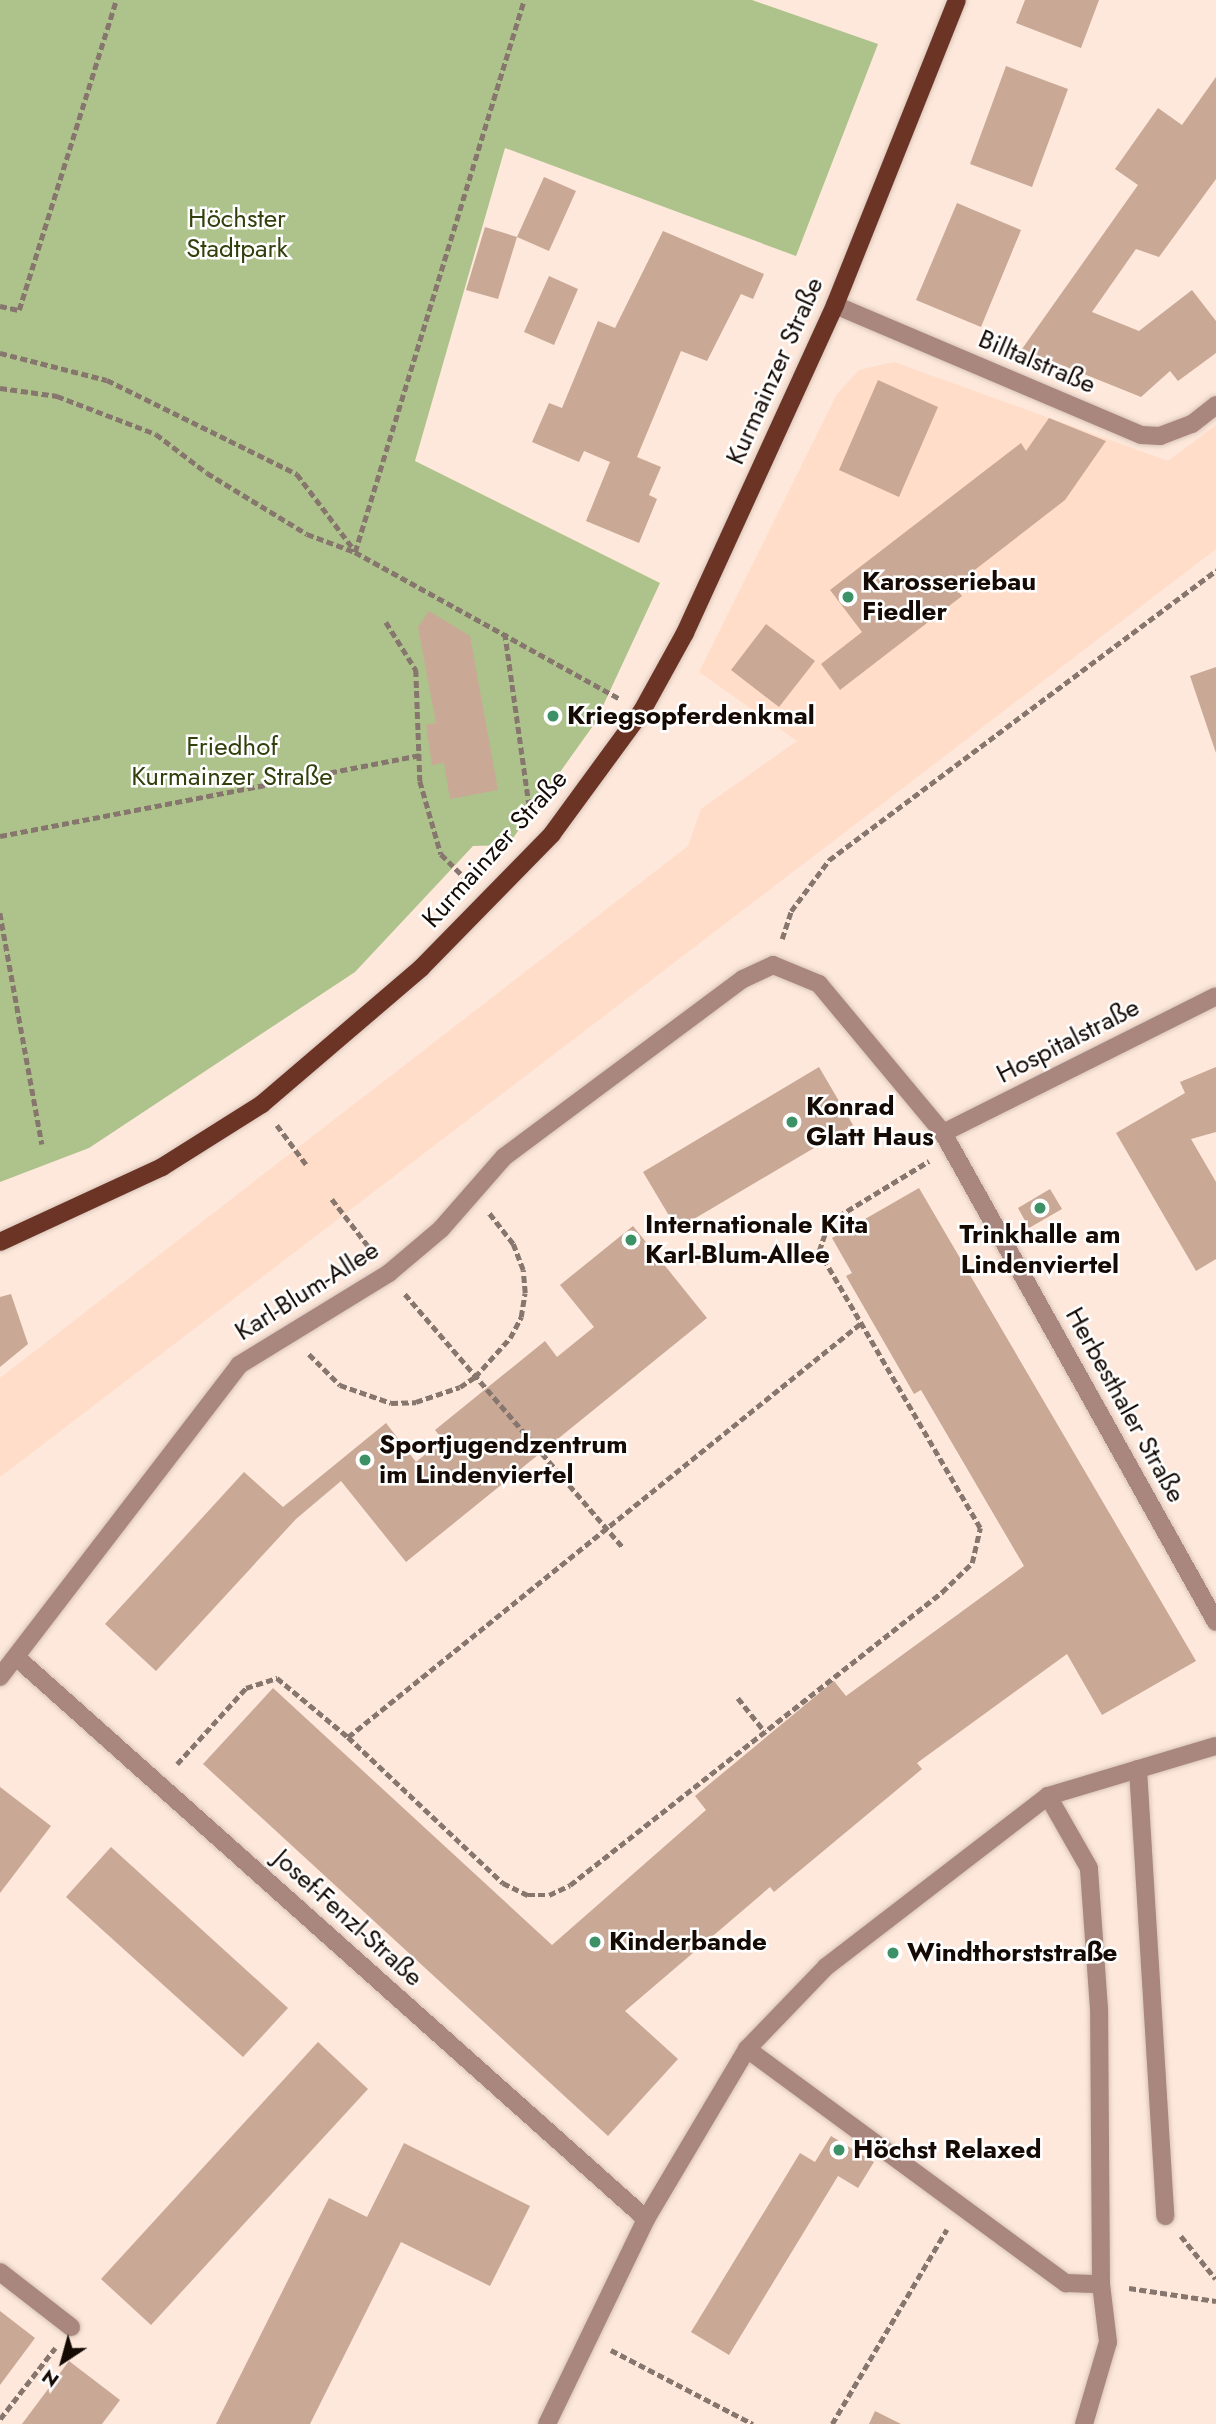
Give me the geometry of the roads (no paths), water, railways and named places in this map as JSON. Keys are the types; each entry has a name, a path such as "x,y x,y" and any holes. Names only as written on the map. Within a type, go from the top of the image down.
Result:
{"main road":[{"name":"Kurmainzer Straße","path":"0,1242 162,1167 262,1104 334,1047 488,902 552,834 642,711 685,633 835,305 957,0"}],"street":[{"name":"Billtalstraße","path":"835,305 1141,435 1160,436 1192,424 1216,405"},
{"name":"Herbesthaler Straße","path":"773,965 818,984 947,1141 1216,1622"},
{"name":"Karl-Blum-Allee","path":"0,1676 239,1365 389,1273 441,1229 503,1157 530,1135 743,979 773,965"},
{"name":"Hospitalstraße","path":"947,1141 1216,996"},
{"name":"Josef-Fenzl-Straße","path":"16,1657 646,2219"},
{"path":"547,2424 646,2219 747,2049 826,1967 1048,1796 1216,1746"},
{"path":"1138,1769 1165,2216"},
{"path":"1048,1796 1089,1868 1085,1899 1100,2009 1101,2284 1108,2342 1084,2424"},
{"path":"747,2049 847,2115 960,2207 1066,2283 1101,2284"},
{"path":"0,2272 71,2327"}],"place":[{"name":"Karosseriebau Fiedler","path":"848,597"},
{"name":"Kriegsopferdenkmal","path":"553,716"},
{"name":"Konrad Glatt Haus","path":"792,1122"},
{"name":"Trinkhalle am Lindenviertel","path":"1040,1208"},
{"name":"Internationale Kita Karl-Blum-Allee","path":"631,1240"},
{"name":"Sportjugendzentrum im Lindenviertel","path":"365,1460"},
{"name":"Kinderbande","path":"595,1942"},
{"name":"Windthorststraße","path":"893,1953"},
{"name":"Höchst Relaxed","path":"839,2150"}],"park label":[{"name":"Höchster Stadtpark","path":"237,234"},
{"name":"Friedhof Kurmainzer Straße","path":"232,762"}]}
